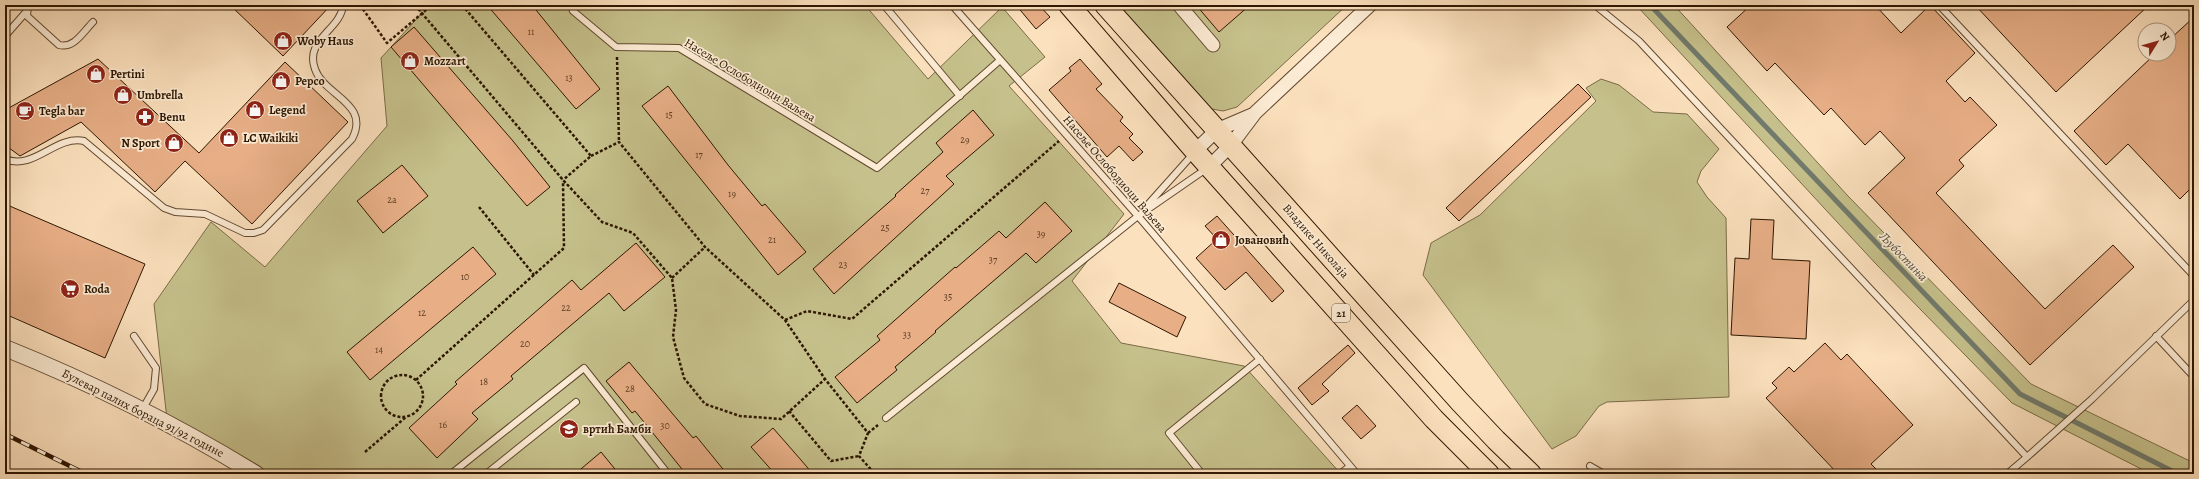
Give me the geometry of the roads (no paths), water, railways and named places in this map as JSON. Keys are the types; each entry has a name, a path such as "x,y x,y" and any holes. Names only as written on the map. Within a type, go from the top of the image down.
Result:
{"main road":[{"name":"21","path":"1069,5 1195,151 1210,166 1434,419 1488,474"},
{"name":"Владике Николаја","path":"1105,5 1454,396 1531,474"}],"street":[{"path":"1179,5 1213,45"},
{"path":"1210,166 1231,145 1255,113 1370,5"},
{"path":"1195,151 1217,130 1255,113"},
{"name":"Булевар палих бораца 91/92 године","path":"5,348 99,388 142,410 256,474"}],"lane":[{"path":"5,159 19,163 27,161 68,141 84,141 164,208 175,212 205,214 245,233 254,233 263,230 352,139 357,130 355,114 315,71 313,61 317,42 343,12 344,5"},
{"name":"Насеље Ослободиоци Ваљева","path":"572,5 573,11 616,47 679,48 877,168 960,96"},
{"path":"884,5 960,96 999,61"},
{"name":"Насеље Ослободиоци Ваљева","path":"952,5 999,61 1138,216 1357,474"},
{"path":"1595,5 1639,41 2027,457"},
{"path":"1939,5 2194,276"},
{"path":"27,8 31,21 59,45 64,47 73,44 93,22"},
{"path":"5,36 27,8"},
{"path":"1138,216 1195,151"},
{"path":"886,418 1138,216 1210,166"},
{"path":"2007,474 2092,399 2194,300"},
{"path":"134,336 156,368 154,389 142,410"},
{"path":"2156,336 2194,377"},
{"path":"1202,474 1169,433 1260,359"},
{"path":"451,474 584,368 668,474"},
{"path":"486,474 576,402"},
{"path":"1340,474 1350,466"},
{"path":"1590,466 1604,474"}],"waterway":[{"name":"Љубостиња","path":"1650,5 2020,394 2178,474"}],"railway":[{"path":"5,434 86,474"}],"place":[{"name":"Woby Haus","path":"283,41"},
{"name":"Mozzart","path":"410,61"},
{"name":"Pertini","path":"96,74"},
{"name":"Pepco","path":"281,81"},
{"name":"Umbrella","path":"123,95"},
{"name":"Legend","path":"255,110"},
{"name":"Tegla bar","path":"25,111"},
{"name":"Benu","path":"145,117"},
{"name":"LC Waikiki","path":"229,138"},
{"name":"N Sport","path":"174,143"},
{"name":"Јовановић","path":"1221,240"},
{"name":"Roda","path":"70,289"},
{"name":"вртић Бамби","path":"569,429"}]}
